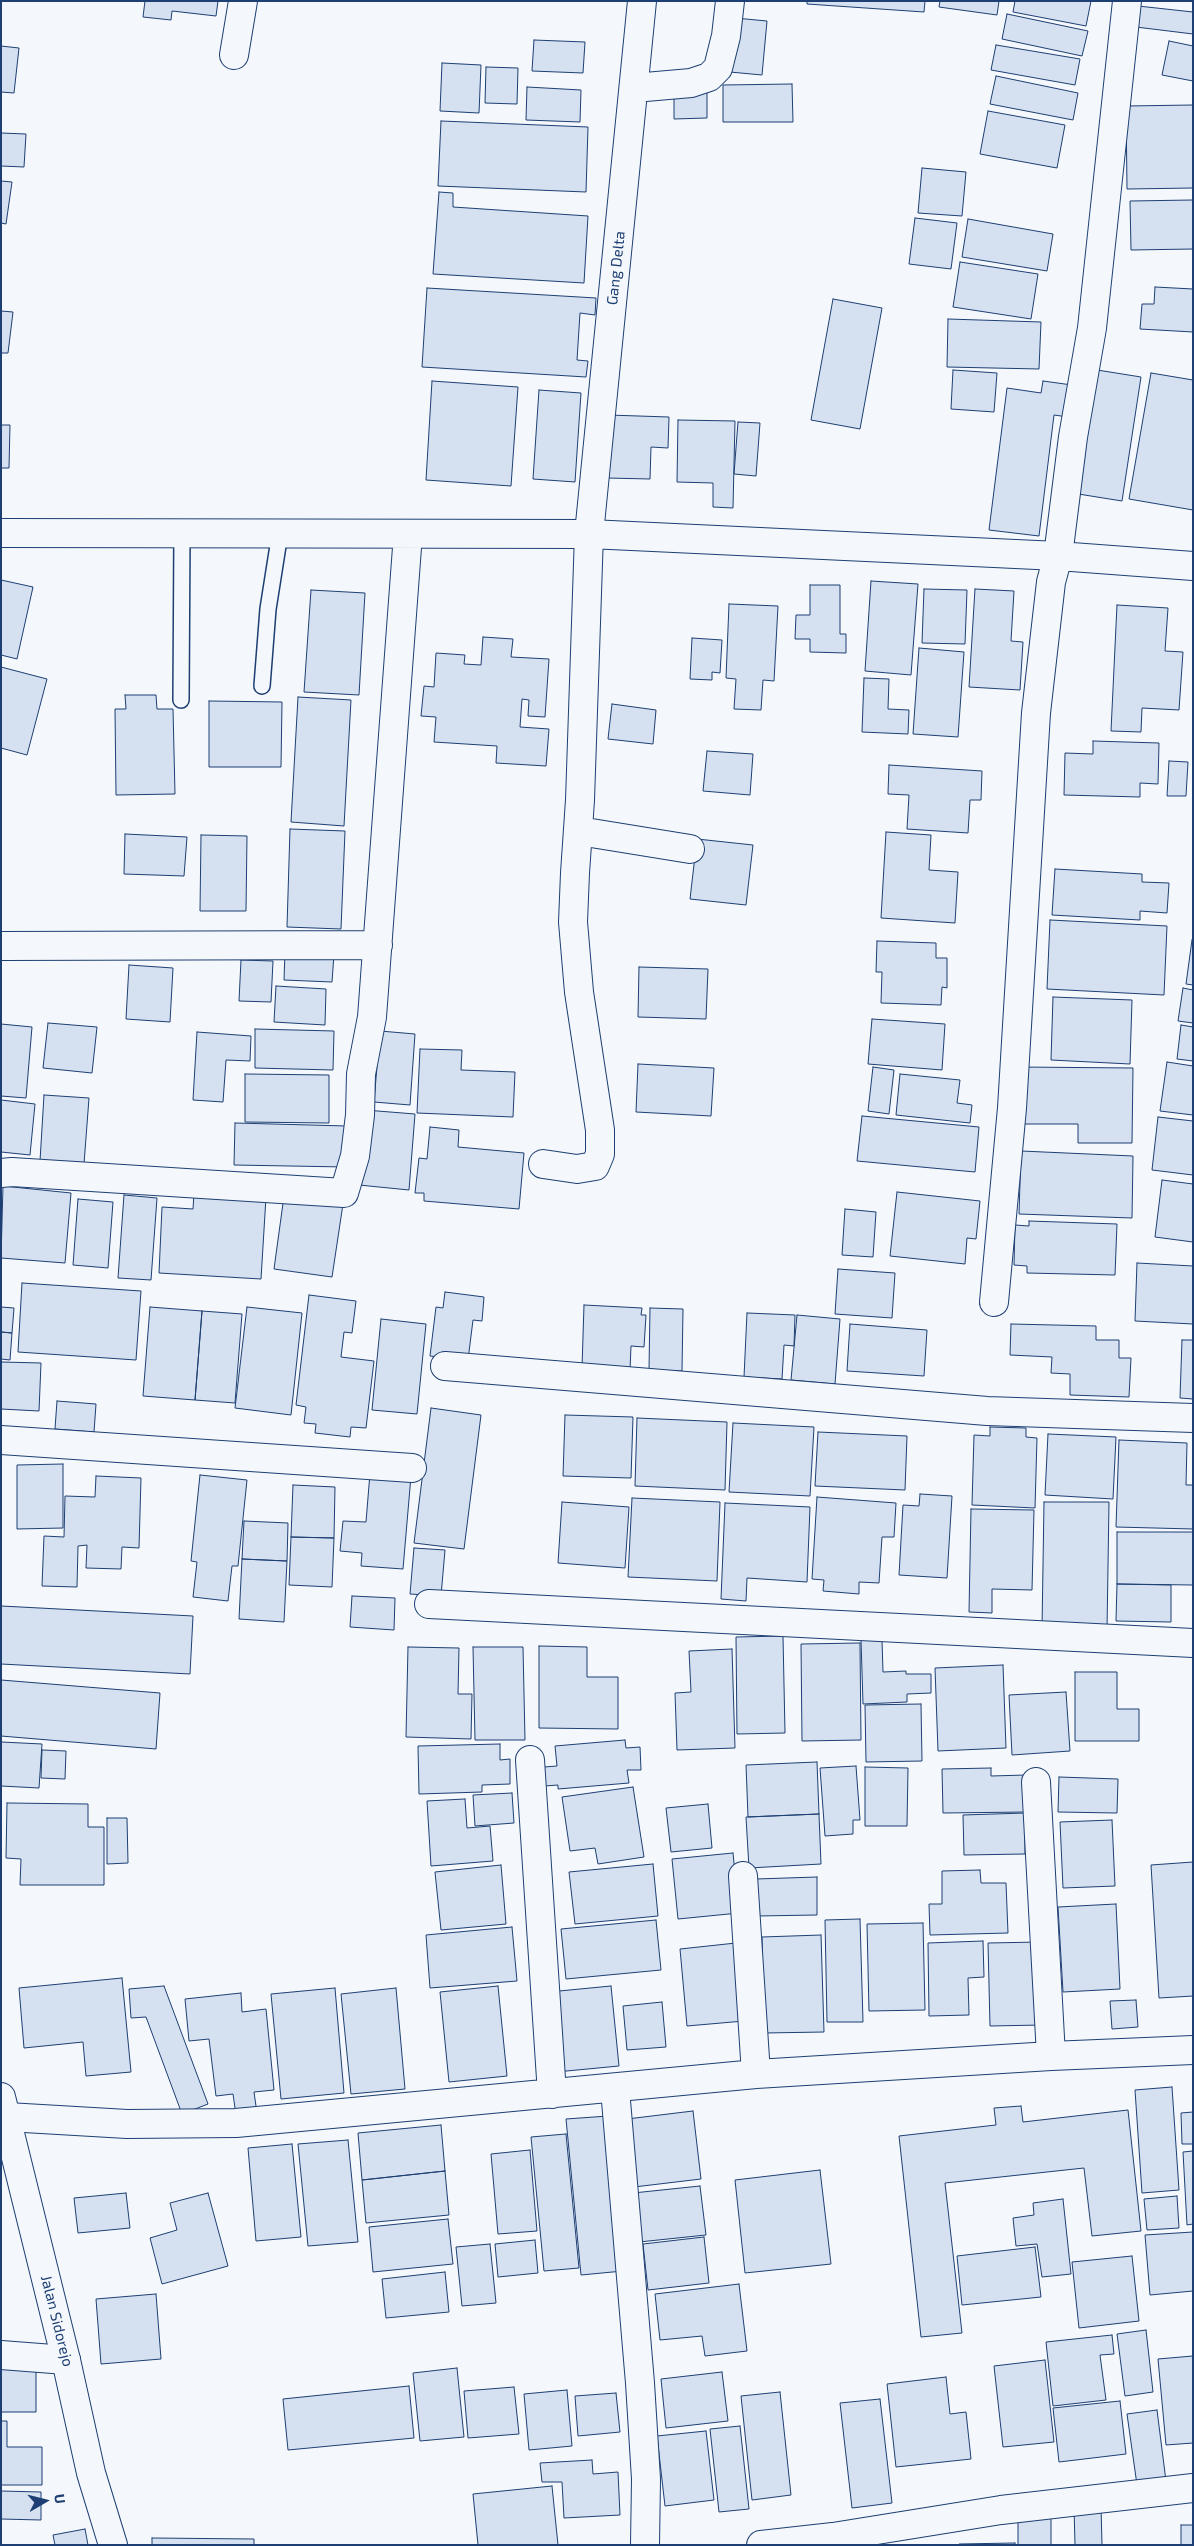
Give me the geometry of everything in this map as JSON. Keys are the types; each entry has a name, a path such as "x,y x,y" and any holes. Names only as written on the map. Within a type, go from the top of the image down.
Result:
{"street":[{"path":"234,55 243,1"},
{"name":"Gang Delta","path":"543,1164 577,1168 595,1166 600,1154 600,1130 579,992 574,922 589,534 642,1"},
{"path":"634,88 691,83 709,77 718,68 726,36 730,1"},
{"path":"994,1302 1012,1108 1036,714 1051,582 1058,556 1073,437 1092,328 1127,1"},
{"path":"1,533 589,534 1058,556 1193,566"},
{"path":"1,1173 12,1172 344,1193 355,1156 360,1116 361,1074 372,1017 408,534"},
{"path":"579,831 690,849"},
{"path":"1,946 378,945"},
{"path":"445,1366 987,1411 1193,1418"},
{"path":"1,1440 412,1468"},
{"path":"428,1604 1193,1642"},
{"path":"530,1760 552,2094"},
{"path":"1036,1782 1050,2056"},
{"path":"743,1876 756,2074"},
{"path":"4,2107 127,2124 236,2123 615,2089 756,2074 1050,2056 1193,2050"},
{"path":"615,2089 637,2345 646,2479 645,2545"},
{"name":"Jalan Sidorejo","path":"4,2107 66,2360 91,2473 113,2545"},
{"path":"1,2355 66,2360"},
{"path":"761,2545 1001,2510 1193,2488"}],"lane":[{"path":"181,700 182,532"},
{"path":"262,686 268,610 280,533"}],"building":[{"path":"145,1 218,1 216,16 172,11 171,20 143,17"},
{"path":"807,1 925,1 924,12 807,4"},
{"path":"940,1 999,1 997,15 939,7"},
{"path":"1015,1 1091,1 1086,26 1013,12"},
{"path":"1138,6 1193,12 1193,34 1136,27"},
{"path":"1007,14 1088,31 1082,56 1002,39"},
{"path":"735,18 767,21 762,75 730,72"},
{"path":"534,40 585,42 583,73 532,71"},
{"path":"1169,41 1193,46 1193,81 1162,75"},
{"path":"996,45 1080,59 1075,85 991,70"},
{"path":"1,46 19,48 14,93 1,92"},
{"path":"442,63 481,65 479,113 440,111"},
{"path":"486,67 518,68 517,104 485,103"},
{"path":"996,76 1078,93 1073,120 990,104"},
{"path":"792,84 793,122 723,122 723,85"},
{"path":"527,87 581,90 580,122 526,120"},
{"path":"674,90 707,90 707,118 674,119"},
{"path":"1193,105 1193,188 1127,189 1126,106"},
{"path":"988,111 1065,125 1057,168 980,154"},
{"path":"441,121 588,127 586,192 438,186"},
{"path":"1,133 26,134 24,167 1,166"},
{"path":"922,168 966,172 962,216 918,213"},
{"path":"1,181 12,182 6,224 1,223"},
{"path":"439,192 453,193 453,207 588,216 584,283 433,274"},
{"path":"1193,200 1193,249 1131,250 1130,201"},
{"path":"915,218 957,223 951,269 909,264"},
{"path":"968,219 1053,234 1047,271 962,257"},
{"path":"960,262 1038,274 1031,319 953,307"},
{"path":"1155,287 1193,289 1193,332 1140,329 1142,304 1154,304"},
{"path":"427,288 596,298 595,315 580,313 577,360 588,361 586,377 422,367"},
{"path":"833,299 882,308 860,429 811,420"},
{"path":"1,311 13,312 8,353 1,353"},
{"path":"948,319 1041,322 1039,369 947,367"},
{"path":"1091,369 1141,377 1122,501 1072,493"},
{"path":"953,370 997,373 994,412 951,409"},
{"path":"1151,373 1193,380 1193,510 1129,499"},
{"path":"432,381 518,387 511,486 426,480"},
{"path":"1043,381 1072,385 1068,417 1054,415 1039,536 989,530 1007,388 1041,393"},
{"path":"539,390 581,393 575,482 533,479"},
{"path":"608,415 669,417 668,448 651,447 650,479 607,478"},
{"path":"678,420 735,421 733,508 713,507 713,483 677,482"},
{"path":"738,422 760,423 756,476 734,474"},
{"path":"1,425 10,425 9,468 1,468"},
{"path":"1,580 33,587 17,659 1,655"},
{"path":"871,581 918,584 911,675 865,671"},
{"path":"810,585 840,585 840,634 846,634 846,653 810,652 810,639 795,639 796,615 810,615"},
{"path":"924,589 967,590 965,644 922,643"},
{"path":"975,589 1014,591 1011,641 1023,642 1020,690 969,687"},
{"path":"311,590 365,593 359,695 304,692"},
{"path":"729,604 778,606 774,681 763,680 761,710 734,709 736,679 726,678"},
{"path":"1117,605 1168,608 1165,651 1183,652 1179,710 1142,708 1141,732 1111,731"},
{"path":"483,637 513,639 511,657 549,659 545,717 528,716 529,700 522,699 520,727 549,729 546,766 496,763 497,746 434,742 436,717 421,716 424,686 434,687 436,653 465,655 464,664 481,665"},
{"path":"692,638 722,640 720,673 712,672 712,680 690,679"},
{"path":"919,648 964,652 958,737 913,734"},
{"path":"1,667 47,679 27,755 1,748"},
{"path":"864,678 889,679 888,709 909,710 908,734 862,732"},
{"path":"125,695 156,695 157,709 173,709 175,794 116,795 115,709 126,709"},
{"path":"298,697 351,700 344,826 291,822"},
{"path":"209,701 282,702 281,767 209,767"},
{"path":"612,704 656,710 653,744 608,739"},
{"path":"1093,741 1159,743 1158,784 1140,783 1140,797 1064,795 1065,753 1093,754"},
{"path":"707,751 753,754 750,795 703,791"},
{"path":"1169,761 1188,762 1186,796 1167,796"},
{"path":"889,765 982,771 981,800 970,800 968,833 907,829 909,795 888,794"},
{"path":"290,829 345,831 341,929 287,927"},
{"path":"886,832 931,835 929,870 958,872 955,923 881,918"},
{"path":"125,834 187,837 184,876 124,874"},
{"path":"201,835 247,836 246,911 200,911"},
{"path":"697,839 753,845 746,905 690,899"},
{"path":"1055,869 1142,874 1142,882 1169,883 1167,913 1140,911 1140,920 1052,915"},
{"path":"1050,920 1167,926 1164,995 1047,989"},
{"path":"877,941 936,943 936,958 947,958 947,988 942,987 941,1005 881,1003 882,972 876,972"},
{"path":"1193,941 1193,985 1186,984"},
{"path":"285,952 334,954 332,982 284,980"},
{"path":"241,960 273,961 271,1002 239,1001"},
{"path":"129,965 173,968 170,1022 126,1019"},
{"path":"639,967 708,969 706,1019 638,1017"},
{"path":"276,986 326,989 325,1025 274,1022"},
{"path":"1183,988 1193,990 1193,1023 1178,1021"},
{"path":"1053,997 1132,1000 1130,1064 1051,1060"},
{"path":"872,1019 945,1024 942,1070 868,1064"},
{"path":"48,1023 97,1027 92,1073 43,1068"},
{"path":"1,1024 32,1027 26,1098 1,1096"},
{"path":"1181,1025 1193,1027 1193,1061 1177,1059"},
{"path":"255,1029 334,1031 333,1070 255,1068"},
{"path":"380,1031 415,1034 410,1105 374,1102"},
{"path":"197,1032 251,1036 250,1061 226,1060 223,1102 193,1100"},
{"path":"420,1049 462,1050 461,1070 515,1072 513,1117 417,1113"},
{"path":"1167,1062 1193,1066 1193,1115 1160,1111"},
{"path":"638,1064 714,1068 711,1116 636,1112"},
{"path":"873,1067 894,1070 889,1114 868,1111"},
{"path":"1017,1067 1133,1068 1132,1143 1078,1143 1078,1124 1016,1124"},
{"path":"245,1074 329,1075 329,1123 245,1122"},
{"path":"900,1074 960,1080 957,1103 972,1105 970,1123 896,1115"},
{"path":"44,1095 89,1098 84,1164 40,1161"},
{"path":"1,1100 35,1104 30,1155 1,1152"},
{"path":"365,1110 415,1114 409,1190 359,1185"},
{"path":"862,1116 979,1127 975,1172 857,1161"},
{"path":"1158,1117 1193,1121 1193,1175 1152,1170"},
{"path":"235,1123 347,1126 346,1167 234,1165"},
{"path":"430,1127 459,1130 458,1147 524,1153 519,1209 424,1201 424,1193 415,1193 419,1158 427,1159"},
{"path":"1021,1151 1133,1156 1132,1218 1019,1214"},
{"path":"1162,1180 1193,1184 1193,1242 1155,1237"},
{"path":"3,1186 71,1193 65,1263 1,1258"},
{"path":"897,1192 980,1201 976,1239 967,1238 965,1264 890,1256"},
{"path":"194,1193 266,1197 261,1279 159,1273 162,1207 193,1209"},
{"path":"124,1195 157,1198 151,1280 118,1278"},
{"path":"284,1196 343,1204 332,1277 274,1269"},
{"path":"78,1199 113,1202 108,1268 73,1265"},
{"path":"845,1209 876,1212 873,1257 842,1255"},
{"path":"1029,1221 1117,1224 1115,1275 1027,1273 1027,1266 1014,1265 1015,1225 1029,1226"},
{"path":"1137,1263 1193,1266 1193,1324 1135,1321"},
{"path":"838,1269 895,1273 892,1318 835,1314"},
{"path":"22,1283 141,1291 136,1360 18,1352"},
{"path":"445,1292 484,1297 482,1321 473,1320 468,1360 430,1356 436,1307 443,1308"},
{"path":"309,1295 356,1301 352,1333 344,1332 341,1357 374,1361 366,1428 351,1427 350,1437 315,1433 316,1424 304,1423 306,1407 296,1405"},
{"path":"584,1305 642,1308 641,1315 646,1315 644,1347 631,1346 630,1370 582,1368"},
{"path":"1,1307 14,1308 12,1333 1,1332"},
{"path":"150,1307 202,1311 195,1400 143,1396"},
{"path":"247,1307 302,1313 291,1415 235,1408"},
{"path":"650,1308 683,1309 682,1371 649,1370"},
{"path":"202,1311 242,1314 235,1403 195,1400"},
{"path":"747,1313 795,1315 794,1346 784,1345 782,1379 744,1377"},
{"path":"797,1315 840,1319 835,1384 791,1380"},
{"path":"381,1319 426,1324 417,1414 372,1410"},
{"path":"850,1324 927,1330 924,1376 847,1371"},
{"path":"1011,1324 1096,1326 1096,1340 1119,1340 1119,1358 1131,1358 1129,1397 1070,1395 1070,1374 1051,1373 1052,1357 1010,1355"},
{"path":"1,1332 12,1333 10,1360 1,1359"},
{"path":"1182,1340 1193,1340 1193,1399 1180,1398"},
{"path":"1,1362 41,1363 39,1411 1,1409"},
{"path":"57,1401 96,1404 94,1432 55,1429"},
{"path":"431,1408 481,1415 464,1549 414,1543"},
{"path":"565,1415 633,1417 631,1478 563,1476"},
{"path":"637,1418 727,1422 725,1490 635,1486"},
{"path":"733,1423 814,1427 810,1496 729,1492"},
{"path":"990,1427 1026,1428 1026,1437 1037,1438 1035,1508 972,1505 974,1435 990,1436"},
{"path":"818,1432 907,1436 905,1490 815,1486"},
{"path":"1048,1434 1116,1437 1113,1499 1045,1495"},
{"path":"1119,1440 1187,1443 1186,1485 1193,1485 1193,1529 1116,1527"},
{"path":"63,1464 63,1528 17,1529 17,1465"},
{"path":"370,1473 411,1476 403,1569 361,1566 362,1553 340,1551 343,1521 366,1522"},
{"path":"200,1475 247,1480 238,1566 232,1566 228,1601 193,1597 197,1562 191,1561"},
{"path":"96,1476 141,1478 139,1548 122,1547 121,1569 86,1568 87,1545 78,1546 77,1587 42,1586 44,1536 64,1537 65,1496 95,1497"},
{"path":"293,1485 335,1487 334,1538 291,1537"},
{"path":"920,1494 952,1496 947,1578 899,1575 903,1505 919,1506"},
{"path":"817,1497 896,1503 894,1537 882,1537 879,1583 859,1582 859,1594 823,1591 824,1580 812,1579"},
{"path":"632,1498 720,1502 717,1581 628,1577"},
{"path":"562,1502 629,1507 625,1568 558,1563"},
{"path":"1044,1502 1109,1502 1107,1630 1042,1629"},
{"path":"725,1503 810,1507 807,1582 747,1578 746,1601 721,1599"},
{"path":"971,1509 1034,1510 1032,1590 992,1589 992,1613 969,1612"},
{"path":"244,1521 288,1523 287,1561 242,1559"},
{"path":"1117,1532 1193,1532 1193,1585 1117,1584"},
{"path":"291,1537 334,1538 332,1587 289,1585"},
{"path":"414,1548 445,1550 441,1596 410,1594"},
{"path":"242,1559 287,1561 284,1622 239,1619"},
{"path":"1117,1584 1171,1585 1171,1622 1116,1621"},
{"path":"352,1596 395,1598 394,1630 350,1627"},
{"path":"1,1606 193,1616 190,1674 1,1664"},
{"path":"783,1636 785,1733 737,1734 736,1637"},
{"path":"861,1640 882,1640 883,1672 906,1671 906,1674 931,1674 931,1693 907,1694 907,1702 863,1704"},
{"path":"860,1643 861,1740 802,1741 801,1644"},
{"path":"539,1646 587,1647 587,1677 618,1677 618,1729 539,1728"},
{"path":"408,1647 459,1648 458,1694 472,1694 471,1739 406,1737"},
{"path":"473,1647 523,1647 525,1740 475,1740"},
{"path":"732,1649 735,1748 677,1750 675,1693 691,1692 689,1651"},
{"path":"1003,1665 1006,1748 938,1751 935,1668"},
{"path":"1075,1672 1117,1672 1117,1709 1139,1709 1139,1741 1075,1741"},
{"path":"1,1680 160,1693 156,1749 1,1736"},
{"path":"1066,1692 1070,1751 1012,1755 1009,1695"},
{"path":"921,1704 922,1761 866,1762 865,1705"},
{"path":"625,1740 626,1748 640,1747 641,1770 627,1770 629,1783 558,1789 558,1785 545,1786 544,1767 557,1766 555,1746"},
{"path":"1,1742 42,1744 39,1788 1,1786"},
{"path":"500,1744 500,1760 510,1759 510,1784 482,1785 482,1792 419,1794 418,1746"},
{"path":"42,1750 66,1751 65,1779 41,1778"},
{"path":"817,1762 819,1814 748,1817 746,1765"},
{"path":"856,1766 860,1820 853,1820 853,1834 825,1836 820,1768"},
{"path":"865,1767 908,1768 907,1826 865,1826"},
{"path":"991,1768 991,1776 1026,1775 1027,1812 943,1813 942,1769"},
{"path":"1059,1777 1118,1779 1117,1813 1058,1812"},
{"path":"633,1787 644,1857 598,1864 595,1848 570,1851 562,1797"},
{"path":"512,1793 514,1823 475,1826 473,1795"},
{"path":"465,1799 467,1828 490,1826 493,1861 431,1866 427,1801"},
{"path":"7,1803 88,1804 88,1827 104,1827 104,1885 20,1885 21,1859 6,1858"},
{"path":"708,1804 712,1848 671,1852 666,1808"},
{"path":"1025,1813 1025,1854 964,1855 963,1815"},
{"path":"819,1814 821,1864 749,1868 746,1817"},
{"path":"107,1818 127,1818 128,1863 107,1864"},
{"path":"1112,1820 1115,1886 1063,1888 1060,1822"},
{"path":"733,1853 739,1913 678,1919 672,1859"},
{"path":"1193,1862 1193,1996 1159,1998 1151,1865"},
{"path":"653,1864 658,1916 575,1924 569,1872"},
{"path":"501,1865 506,1924 441,1930 435,1872"},
{"path":"980,1870 981,1883 1006,1883 1008,1933 930,1935 929,1904 942,1904 942,1871"},
{"path":"817,1877 817,1915 757,1916 756,1879"},
{"path":"1116,1904 1120,1989 1063,1992 1058,1907"},
{"path":"860,1919 863,2022 827,2022 825,1920"},
{"path":"656,1920 661,1970 566,1979 561,1929"},
{"path":"923,1923 925,2010 869,2011 867,1924"},
{"path":"512,1927 517,1981 430,1988 426,1935"},
{"path":"821,1935 824,2032 764,2033 762,1937"},
{"path":"983,1941 984,1977 968,1978 969,2015 929,2016 928,1943"},
{"path":"1040,1942 1042,2025 990,2026 988,1943"},
{"path":"736,1943 744,2021 687,2026 680,1949"},
{"path":"122,1978 131,2072 86,2076 83,2042 24,2048 19,1988"},
{"path":"164,1986 208,2104 182,2114 146,2017 131,2018 129,1989"},
{"path":"498,1986 507,2076 449,2082 440,1992"},
{"path":"611,1986 619,2066 556,2072 549,1992"},
{"path":"335,1988 344,2093 281,2099 271,1994"},
{"path":"396,1988 405,2089 351,2094 341,1994"},
{"path":"241,1993 242,2012 266,2009 274,2090 254,2092 257,2113 236,2115 233,2094 216,2096 209,2039 189,2041 185,1999"},
{"path":"1136,2000 1138,2027 1112,2029 1110,2001"},
{"path":"662,2002 666,2047 627,2050 623,2006"},
{"path":"1172,2087 1179,2190 1142,2193 1135,2090"},
{"path":"1021,2106 1023,2122 1128,2110 1141,2231 1092,2236 1084,2168 945,2183 962,2333 921,2337 899,2136 996,2125 994,2108"},
{"path":"693,2111 701,2179 634,2187 627,2119"},
{"path":"1193,2112 1193,2144 1182,2144 1181,2113"},
{"path":"608,2116 623,2271 581,2275 566,2119"},
{"path":"441,2125 445,2171 362,2180 358,2133"},
{"path":"566,2134 579,2268 544,2271 531,2137"},
{"path":"348,2140 358,2242 308,2246 298,2144"},
{"path":"292,2144 301,2237 256,2241 248,2148"},
{"path":"530,2150 537,2231 498,2234 491,2154"},
{"path":"1193,2151 1193,2224 1187,2225 1183,2152"},
{"path":"820,2170 831,2264 745,2273 735,2180"},
{"path":"445,2171 449,2215 366,2223 362,2180"},
{"path":"700,2186 706,2235 639,2242 633,2193"},
{"path":"126,2193 130,2228 78,2233 74,2198"},
{"path":"208,2193 228,2266 162,2284 150,2238 177,2230 170,2203"},
{"path":"1177,2196 1179,2228 1147,2230 1144,2199"},
{"path":"1063,2199 1071,2274 1042,2277 1037,2244 1016,2246 1013,2218 1034,2215 1033,2203"},
{"path":"448,2219 453,2264 373,2272 369,2227"},
{"path":"1193,2232 1193,2291 1150,2295 1145,2235"},
{"path":"704,2237 709,2283 648,2290 643,2244"},
{"path":"535,2240 538,2273 498,2277 495,2244"},
{"path":"490,2244 496,2303 462,2306 456,2247"},
{"path":"1035,2247 1041,2297 962,2305 957,2256"},
{"path":"1132,2256 1139,2321 1079,2328 1072,2262"},
{"path":"445,2272 449,2312 386,2318 382,2279"},
{"path":"739,2284 747,2351 705,2356 702,2336 660,2340 655,2294"},
{"path":"156,2294 161,2359 101,2364 96,2299"},
{"path":"1146,2330 1153,2392 1125,2396 1117,2334"},
{"path":"1112,2335 1114,2354 1100,2355 1106,2400 1053,2406 1046,2342"},
{"path":"1193,2356 1193,2443 1166,2445 1158,2359"},
{"path":"1045,2360 1054,2442 1003,2447 994,2366"},
{"path":"1,2361 36,2361 36,2412 1,2412"},
{"path":"457,2368 464,2437 420,2441 413,2373"},
{"path":"722,2372 728,2421 666,2428 661,2379"},
{"path":"946,2377 950,2414 966,2412 971,2459 896,2467 887,2384"},
{"path":"409,2386 414,2438 288,2450 283,2399"},
{"path":"514,2387 519,2434 468,2438 464,2391"},
{"path":"567,2390 572,2446 529,2450 524,2394"},
{"path":"780,2392 791,2495 752,2500 741,2396"},
{"path":"616,2393 620,2432 578,2436 575,2396"},
{"path":"880,2399 892,2503 852,2508 840,2403"},
{"path":"1120,2401 1126,2454 1059,2462 1053,2408"},
{"path":"1157,2410 1166,2481 1137,2485 1127,2414"},
{"path":"1,2421 7,2421 7,2447 42,2447 42,2485 1,2485"},
{"path":"740,2426 749,2509 719,2512 710,2429"},
{"path":"706,2431 714,2500 665,2506 657,2436"},
{"path":"592,2460 593,2474 618,2472 620,2515 564,2518 562,2482 542,2482 540,2463"},
{"path":"552,2486 558,2545 478,2545 473,2494"},
{"path":"1,2491 41,2492 41,2520 1,2519"},
{"path":"1101,2506 1102,2545 1075,2545 1074,2507"},
{"path":"1018,2518 1051,2518 1051,2545 1018,2545"},
{"path":"1181,2525 1193,2525 1193,2545 1181,2545"},
{"path":"85,2529 88,2545 55,2545 53,2535"},
{"path":"152,2538 254,2539 254,2545 152,2545"},
{"path":"1015,2543 1015,2545 959,2545 959,2544"}]}
